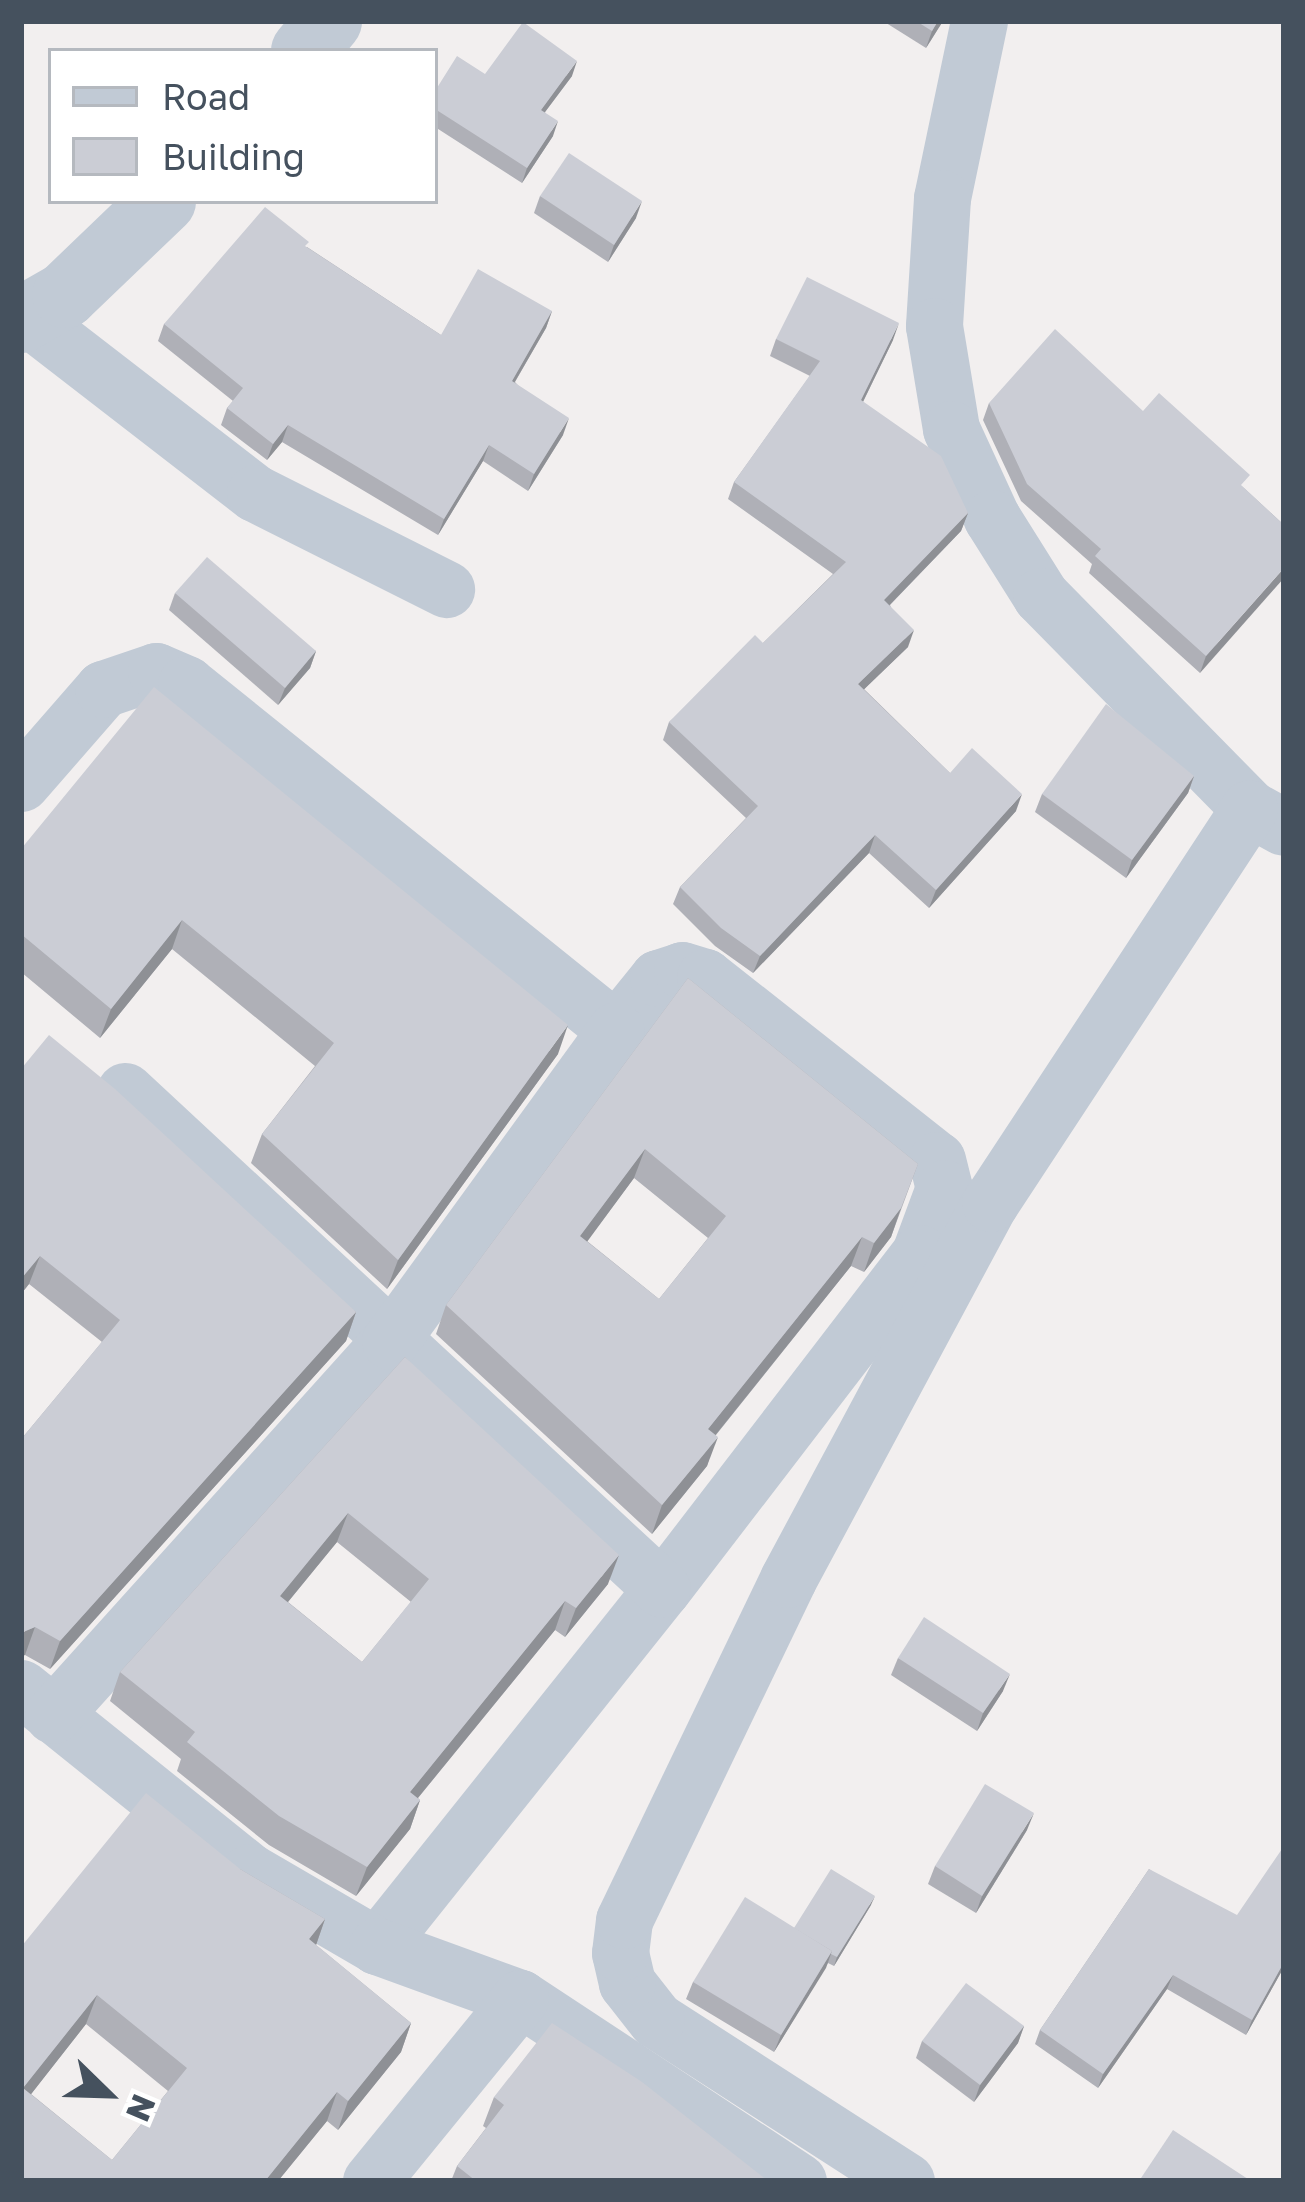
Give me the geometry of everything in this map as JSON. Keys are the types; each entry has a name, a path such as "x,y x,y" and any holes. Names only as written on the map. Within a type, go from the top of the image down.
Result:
{"street":[{"path":"306,48 329,21"},
{"path":"906,2181 656,2020 627,1983 620,1953 624,1920 788,1580 990,1203 1266,817 1041,596 992,518 951,429 934,326 942,198 979,21"},
{"path":"160,204 64,295 24,319 255,494 446,589"},
{"path":"21,783 103,689 156,670 186,684 616,1030"},
{"path":"377,1946 662,1589 920,1253 944,1188 937,1160 705,977 682,970 658,978 390,1340 37,1702 250,1872 377,1946 520,1998 798,2181"},
{"path":"125,1091 662,1589"},
{"path":"371,2181 520,1998"}],"building":[{"path":"916,21 938,21 932,31"},
{"path":"523,22 577,61 541,110 558,121 527,168 438,111 438,86 457,56 485,74"},
{"path":"569,153 642,201 614,245 540,196"},
{"path":"265,207 309,242 305,246 441,335 478,269 552,311 512,381 569,418 534,474 489,445 444,519 288,425 273,444 227,408 243,388 164,324"},
{"path":"807,277 899,323 861,400 941,456 968,513 884,600 914,630 858,684 950,773 972,748 1022,794 936,890 875,835 760,956 721,928 680,887 758,806 669,722 755,635 763,643 846,562 734,482 820,361 776,339"},
{"path":"1055,329 1143,411 1159,393 1250,475 1241,485 1284,525 1284,568 1206,656 1095,556 1101,549 1027,484 989,403"},
{"path":"207,557 316,651 285,688 175,593"},
{"path":"154,687 568,1025 398,1260 262,1134 334,1043 182,920 111,1009 21,934 21,849"},
{"path":"1106,704 1194,776 1132,860 1042,794"},
{"path":"688,978 918,1164 901,1208 874,1243 862,1237 708,1429 718,1437 662,1505 446,1305","holes":["645,1149 726,1216 659,1299 580,1236"]},
{"path":"49,1035 115,1089 356,1312 60,1641 35,1627 21,1633 21,1435 120,1320 40,1256 21,1279 21,1069"},
{"path":"405,1357 619,1555 576,1608 565,1601 410,1792 420,1800 367,1867 279,1816 187,1742 195,1732 120,1672","holes":["348,1513 429,1579 362,1662 280,1596"]},
{"path":"924,1617 1010,1674 983,1713 898,1658"},
{"path":"985,1784 1034,1813 982,1896 935,1866"},
{"path":"146,1793 240,1869 325,1919 309,1939 411,2023 348,2101 337,2092 265,2181 21,2181 21,1947","holes":["97,1995 187,2068 112,2160 23,2088"]},
{"path":"1284,1846 1284,1962 1252,2020 1173,1975 1103,2074 1040,2030 1149,1869 1237,1915"},
{"path":"831,1869 875,1896 837,1957 794,1928"},
{"path":"745,1897 832,1951 781,2035 693,1982"},
{"path":"966,1983 1024,2026 980,2085 922,2041"},
{"path":"552,2023 642,2082 768,2181 476,2181 457,2166 504,2105 494,2097"},
{"path":"1173,2130 1251,2181 1139,2181"}]}
